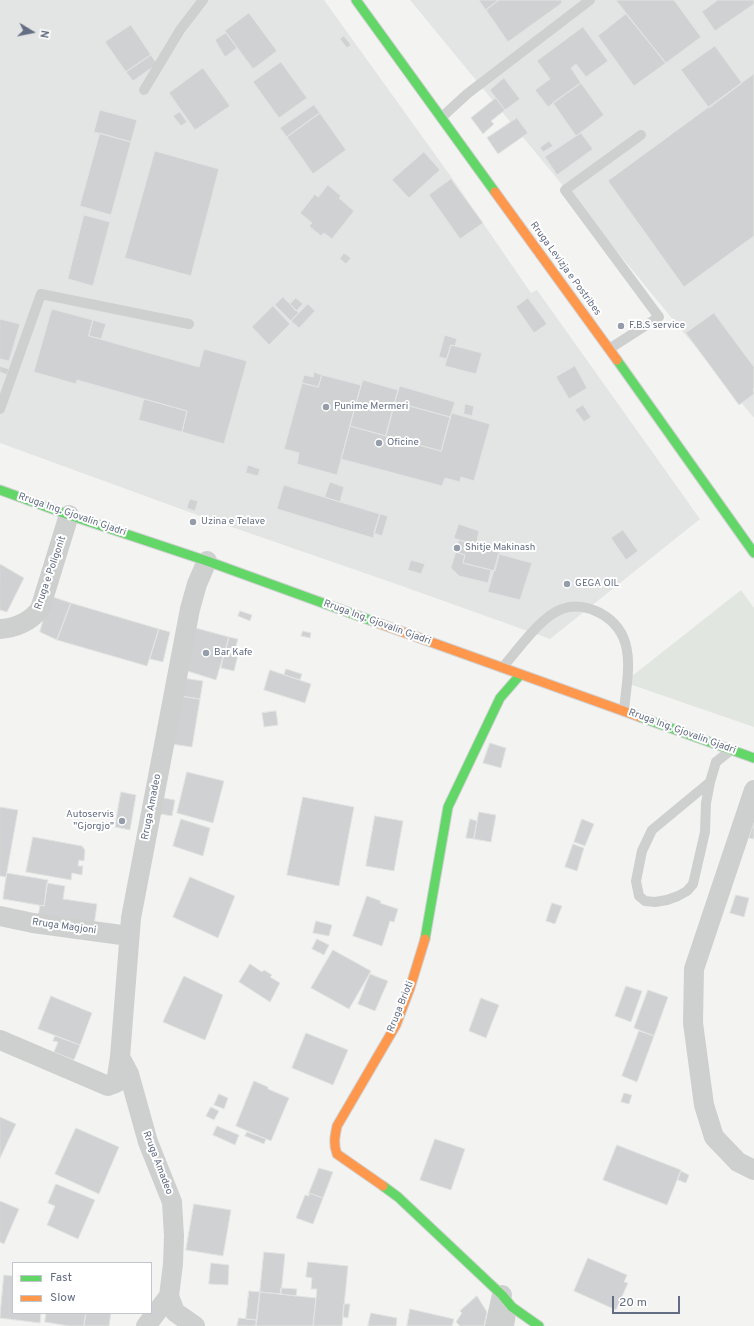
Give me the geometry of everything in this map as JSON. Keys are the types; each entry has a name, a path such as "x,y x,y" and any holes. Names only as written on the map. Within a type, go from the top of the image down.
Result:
{"street":[{"name":"Rruga Levizja e Postribes","path":"356,0 609,348 754,553"},
{"name":"Rruga Ing. Gjovalin Gjadri","path":"0,490 69,515 207,561 754,758"},
{"name":"Rruga e Poligonit","path":"0,629 10,628 33,618 40,609 69,515"},
{"name":"Rruga Amadeo","path":"0,1040 108,1086 116,1083 120,1057 131,918 190,609 197,584 207,561"},
{"name":"Rruga Brioti","path":"520,674 500,698 448,807 435,886 422,948 410,988 396,1025 337,1126 334,1135 334,1146 337,1154 369,1175 398,1197 507,1301 539,1326"},
{"path":"754,790 694,969 692,1023 704,1105 714,1137 738,1162 754,1170"},
{"name":"Rruga Magjoni","path":"0,916 33,923 129,936"},
{"name":"Rruga Amadeo","path":"120,1057 129,1074 148,1142 172,1202 174,1236 173,1264 169,1296"},
{"path":"146,1326 169,1296"},
{"path":"169,1296 175,1312 195,1326"},
{"path":"495,1326 507,1301"}],"lane":[{"path":"144,90 180,30 203,0"},
{"path":"442,117 467,94 590,0"},
{"path":"609,348 659,317 565,190 641,135"},
{"path":"0,409 42,294 189,324"},
{"path":"502,668 541,622 562,609 585,607 596,610 616,624 626,642 629,660 624,711"},
{"path":"710,782 652,830 642,851 636,881 639,896 645,901 655,902 678,896 688,891 693,884 705,832 706,803 710,782 716,762 731,749"},
{"path":"507,1301 509,1326"}],"shaded area":[{"path":"0,0 324,0 452,178 531,293 537,290 700,519 550,639 200,516 0,443"},
{"path":"410,0 754,0 754,418"},
{"path":"741,590 754,608 754,727 632,685 632,676"}],"building":[{"path":"479,0 499,0 486,10"},
{"path":"499,0 561,0 562,3 508,42 486,10"},
{"path":"616,0 674,0 701,37 666,63"},
{"path":"718,0 754,0 754,4 715,31 702,12"},
{"path":"249,13 277,51 253,69 225,31"},
{"path":"626,14 666,63 634,86 598,36"},
{"path":"131,25 151,55 126,72 105,42"},
{"path":"583,27 608,61 586,77 576,64 571,68 581,83 548,107 535,90 550,79 537,61"},
{"path":"226,33 237,48 225,57 215,40"},
{"path":"344,36 351,45 347,48 340,39"},
{"path":"715,46 742,83 709,108 681,70"},
{"path":"151,55 157,64 133,81 126,72"},
{"path":"281,62 307,98 279,118 253,82"},
{"path":"203,68 230,106 195,130 169,93"},
{"path":"754,74 754,236 684,287 608,181"},
{"path":"504,78 520,99 505,110 490,90"},
{"path":"581,83 604,115 576,136 553,103"},
{"path":"496,98 505,110 491,121 494,124 483,134 471,118"},
{"path":"314,105 320,113 287,137 280,128"},
{"path":"100,110 137,120 131,142 94,132"},
{"path":"180,112 187,122 181,126 173,116"},
{"path":"320,113 346,150 313,174 287,137"},
{"path":"517,118 528,133 498,154 487,138"},
{"path":"100,133 131,142 111,215 80,206"},
{"path":"581,133 593,149 557,175 545,157"},
{"path":"549,141 553,146 543,152 540,148"},
{"path":"155,151 219,169 191,276 125,258"},
{"path":"424,152 440,170 409,198 392,180"},
{"path":"451,179 483,223 460,239 429,195"},
{"path":"328,185 341,196 339,198 354,211 332,239 324,233 321,236 309,226 312,223 300,213 315,194 318,197"},
{"path":"84,215 110,222 93,286 68,279"},
{"path":"344,253 351,258 346,264 340,259"},
{"path":"283,297 299,313 291,321 275,305"},
{"path":"296,298 303,304 296,311 290,304"},
{"path":"528,298 547,324 534,333 516,307"},
{"path":"308,304 315,311 299,328 291,321"},
{"path":"273,306 290,324 269,345 252,327"},
{"path":"52,309 93,320 89,336 199,367 204,349 247,361 224,444 182,432 187,411 77,380 76,384 34,372"},
{"path":"714,313 754,367 754,394 739,405 686,333"},
{"path":"0,319 20,324 9,361 0,359"},
{"path":"93,320 106,324 101,339 89,336"},
{"path":"445,335 457,339 455,346 451,345 447,359 439,357"},
{"path":"451,345 482,353 476,374 445,366"},
{"path":"0,366 9,369 7,375 0,372"},
{"path":"575,366 587,388 569,399 556,377"},
{"path":"314,372 322,375 318,387 302,383 304,375 313,377"},
{"name":"Punime Mermeri","path":"322,375 361,385 337,475 297,464 299,453 284,449 302,383 318,387"},
{"path":"363,380 398,390 386,436 350,426"},
{"path":"400,386 455,402 450,417 395,402"},
{"path":"144,399 187,411 182,432 139,420"},
{"path":"395,402 450,417 441,451 386,436"},
{"path":"465,404 474,406 472,416 464,414"},
{"path":"583,405 591,417 584,422 575,410"},
{"name":"Oficine","path":"452,413 490,424 474,481 461,477 460,482 445,478 442,486 341,459 350,426 441,451"},
{"path":"248,465 260,469 258,476 246,473"},
{"path":"330,482 344,487 340,502 325,497"},
{"path":"284,485 380,514 373,538 277,509"},
{"path":"190,499 198,501 195,511 187,508"},
{"path":"380,514 388,516 382,536 374,533"},
{"path":"459,524 479,531 476,545 454,538"},
{"path":"623,530 638,551 626,560 611,538"},
{"path":"459,540 500,551 495,571 463,563 465,555 456,552"},
{"path":"456,552 465,555 463,563 491,570 488,583 459,576 451,568"},
{"path":"499,554 532,563 520,600 488,592"},
{"path":"411,560 425,564 421,574 408,570"},
{"path":"0,564 24,578 7,612 0,610"},
{"path":"50,596 71,603 57,640 40,632"},
{"path":"71,603 159,629 147,666 57,640"},
{"path":"240,611 252,615 250,621 238,616"},
{"name":"Bar Kafe","path":"192,627 229,637 216,680 184,670"},
{"path":"159,629 170,632 163,662 150,659"},
{"path":"303,631 311,633 310,638 301,636"},
{"path":"229,637 238,639 234,653 226,650"},
{"path":"225,652 238,655 234,671 221,668"},
{"path":"286,669 302,674 300,680 284,675"},
{"path":"270,670 311,684 305,703 264,690"},
{"path":"183,678 203,681 200,699 180,696"},
{"path":"180,696 200,699 192,747 171,744"},
{"path":"276,711 278,725 264,727 262,713"},
{"path":"490,743 506,748 501,768 483,763"},
{"path":"187,772 224,781 213,823 177,813"},
{"path":"121,792 136,795 130,830 115,827"},
{"path":"158,797 175,800 172,816 155,813"},
{"path":"303,797 354,807 339,886 287,875"},
{"path":"0,807 18,810 6,877 0,876"},
{"path":"479,812 496,815 491,842 474,839"},
{"path":"375,816 403,821 394,871 366,866"},
{"path":"181,819 210,828 203,856 173,846"},
{"path":"470,819 477,821 474,839 466,838"},
{"path":"582,819 594,824 585,846 574,842"},
{"path":"754,822 754,839 749,838"},
{"path":"33,837 82,846 85,850 84,861 79,860 78,866 83,866 82,875 72,873 71,880 26,872"},
{"path":"573,844 584,848 577,871 565,867"},
{"path":"7,873 48,880 44,906 3,899"},
{"path":"190,877 235,896 218,938 173,917"},
{"path":"47,883 65,886 63,899 97,904 94,926 38,917 40,905 44,906"},
{"path":"736,895 749,898 744,917 730,913"},
{"path":"367,896 381,901 380,903 398,909 394,922 390,921 382,946 353,936"},
{"path":"552,903 562,906 555,924 546,921"},
{"path":"316,921 332,925 329,936 313,933"},
{"path":"317,939 329,945 324,955 312,949"},
{"path":"333,950 371,971 349,1009 311,988"},
{"path":"250,964 262,972 264,970 272,975 270,977 280,983 270,1002 239,982"},
{"path":"370,974 388,981 375,1011 358,1004"},
{"path":"184,976 223,995 205,1040 163,1022"},
{"path":"626,986 642,991 631,1022 615,1016"},
{"path":"648,990 668,997 654,1036 634,1028"},
{"path":"51,996 92,1013 80,1045 38,1029"},
{"path":"481,998 499,1005 486,1038 469,1031"},
{"path":"639,1031 654,1036 637,1082 622,1076"},
{"path":"306,1033 348,1050 333,1085 292,1068"},
{"path":"55,1036 80,1045 74,1060 54,1052 58,1042 53,1041"},
{"path":"254,1081 289,1098 271,1141 236,1126"},
{"path":"624,1093 632,1095 629,1104 621,1102"},
{"path":"219,1094 228,1098 224,1109 214,1105"},
{"path":"211,1107 219,1111 214,1120 206,1116"},
{"path":"0,1117 16,1124 0,1158"},
{"path":"217,1126 239,1135 235,1145 213,1135"},
{"path":"76,1128 119,1147 99,1194 55,1174"},
{"path":"247,1132 266,1139 264,1144 245,1136"},
{"path":"435,1139 465,1149 451,1190 420,1180"},
{"path":"617,1145 681,1170 667,1205 603,1180"},
{"path":"319,1168 333,1172 323,1198 309,1193"},
{"path":"681,1171 689,1175 686,1183 678,1180"},
{"path":"56,1184 95,1200 78,1239 47,1225 55,1206 48,1203"},
{"path":"309,1193 323,1198 313,1224 296,1218 305,1195 309,1196"},
{"path":"0,1201 19,1209 4,1244 0,1242"},
{"path":"194,1204 231,1210 223,1256 186,1250"},
{"path":"264,1252 285,1254 281,1294 260,1292"},
{"path":"588,1258 627,1275 624,1282 628,1283 616,1310 574,1291"},
{"path":"308,1262 348,1266 342,1326 313,1326 317,1289 311,1289 312,1278 306,1277"},
{"path":"211,1263 229,1265 228,1285 209,1284"},
{"path":"4,1275 12,1276 12,1314 41,1314 40,1323 0,1318"},
{"path":"281,1288 297,1289 296,1296 281,1294"},
{"path":"249,1291 260,1292 257,1320 246,1319"},
{"path":"260,1292 316,1298 313,1326 256,1326"},
{"path":"477,1296 487,1312 484,1326 460,1326 456,1322 462,1313 460,1311"},
{"path":"344,1304 350,1304 348,1318 343,1317"},
{"path":"410,1309 454,1319 452,1326 407,1326"},
{"path":"371,1313 397,1318 396,1326 368,1326"},
{"path":"46,1314 86,1314 84,1326 69,1326 45,1322"},
{"path":"86,1314 111,1314 109,1326 84,1326"},
{"path":"239,1318 257,1320 256,1326 237,1326"}],"traffic: fast":[{"path":"356,0 495,192"},
{"path":"617,360 754,553"},
{"path":"0,490 69,515 207,561 375,622"},
{"path":"425,939 448,807 500,698 520,675"},
{"path":"640,717 754,758"},
{"path":"383,1186 398,1197 502,1295 512,1307 539,1326"}],"traffic: slow":[{"path":"495,192 617,360"},
{"path":"375,622 640,717"},
{"path":"383,1186 337,1154 335,1143 337,1126 396,1025 410,988 425,939"}],"place":[{"name":"F.B.S service","path":"621,326"},
{"name":"Punime Mermeri","path":"326,407"},
{"name":"Oficine","path":"379,443"},
{"name":"Uzina e Telave","path":"193,522"},
{"name":"Shitje Makinash","path":"457,548"},
{"name":"GEGA OIL","path":"567,584"},
{"name":"Bar Kafe","path":"206,653"},
{"name":"Autoservis \"Gjorgjo\"","path":"122,821"}]}
